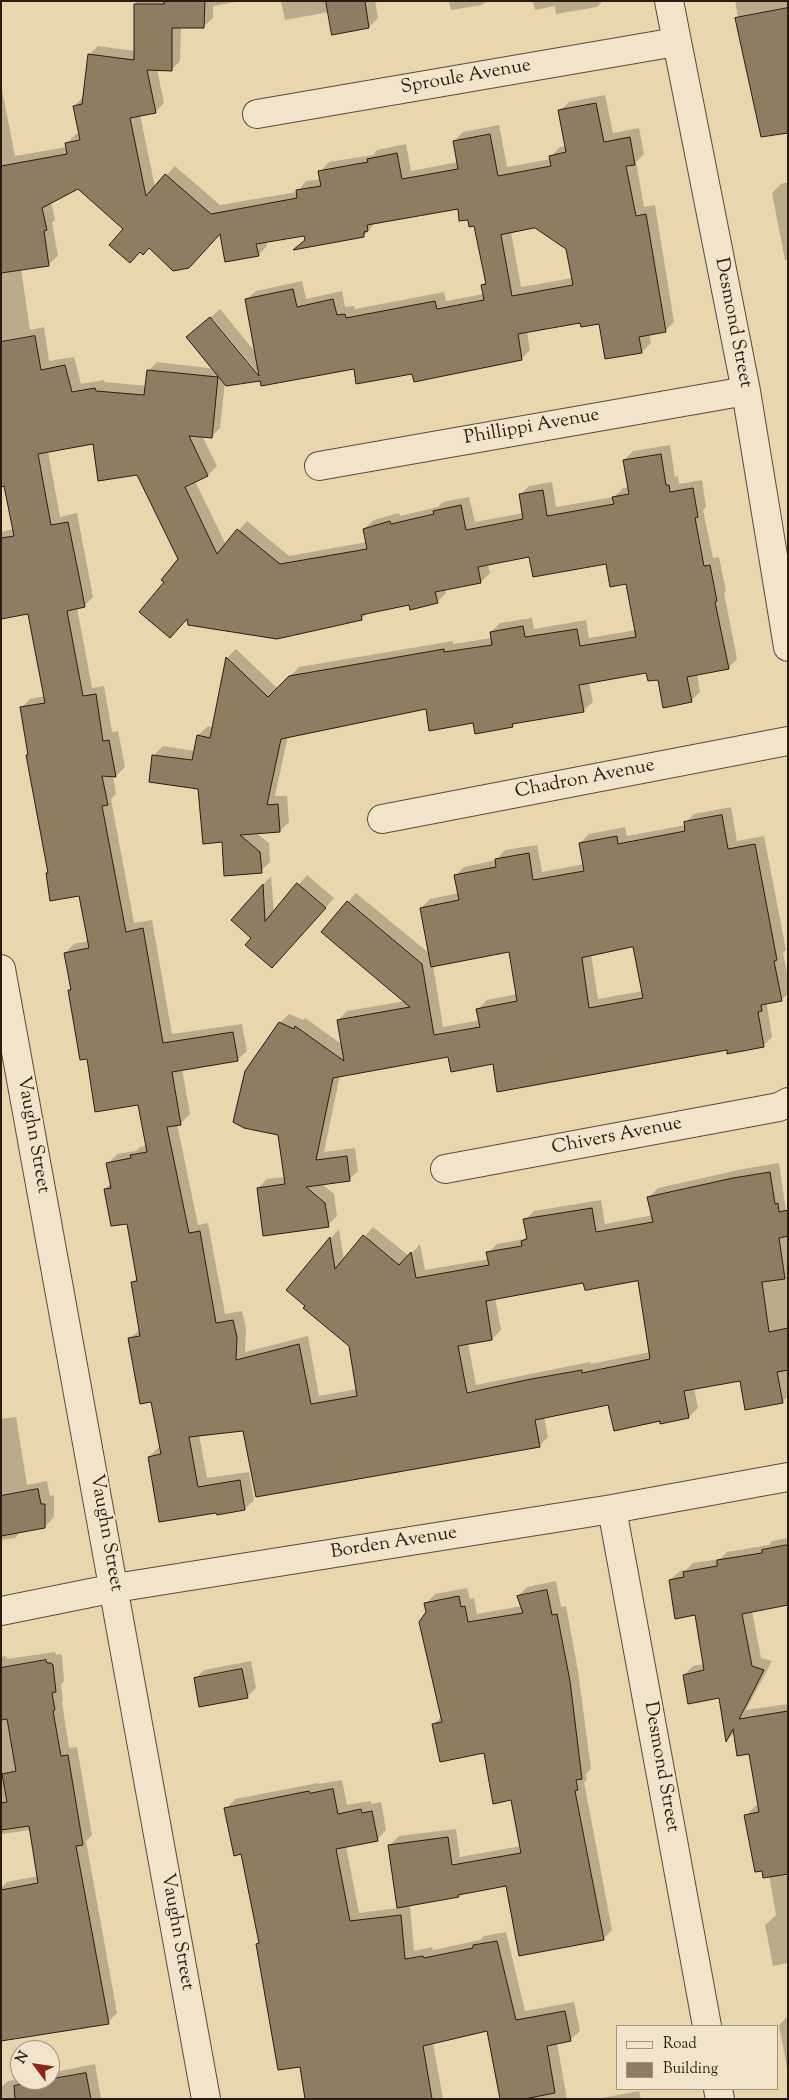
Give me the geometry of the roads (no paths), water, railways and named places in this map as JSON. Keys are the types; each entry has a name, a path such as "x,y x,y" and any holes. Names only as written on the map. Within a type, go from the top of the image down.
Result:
{"street":[{"name":"Desmond Street","path":"669,1 746,391 788,647"},
{"name":"Sproule Avenue","path":"257,114 676,42"},
{"name":"Phillippi Avenue","path":"319,466 746,391"},
{"name":"Chadron Avenue","path":"382,818 788,741"},
{"name":"Vaughn Street","path":"1,968 115,1588 206,2099"},
{"name":"Chivers Avenue","path":"445,1169 779,1107 788,1102"},
{"name":"Borden Avenue","path":"1,1611 115,1588 612,1509 788,1477"},
{"name":"Desmond Street","path":"612,1509 707,2025"}]}
